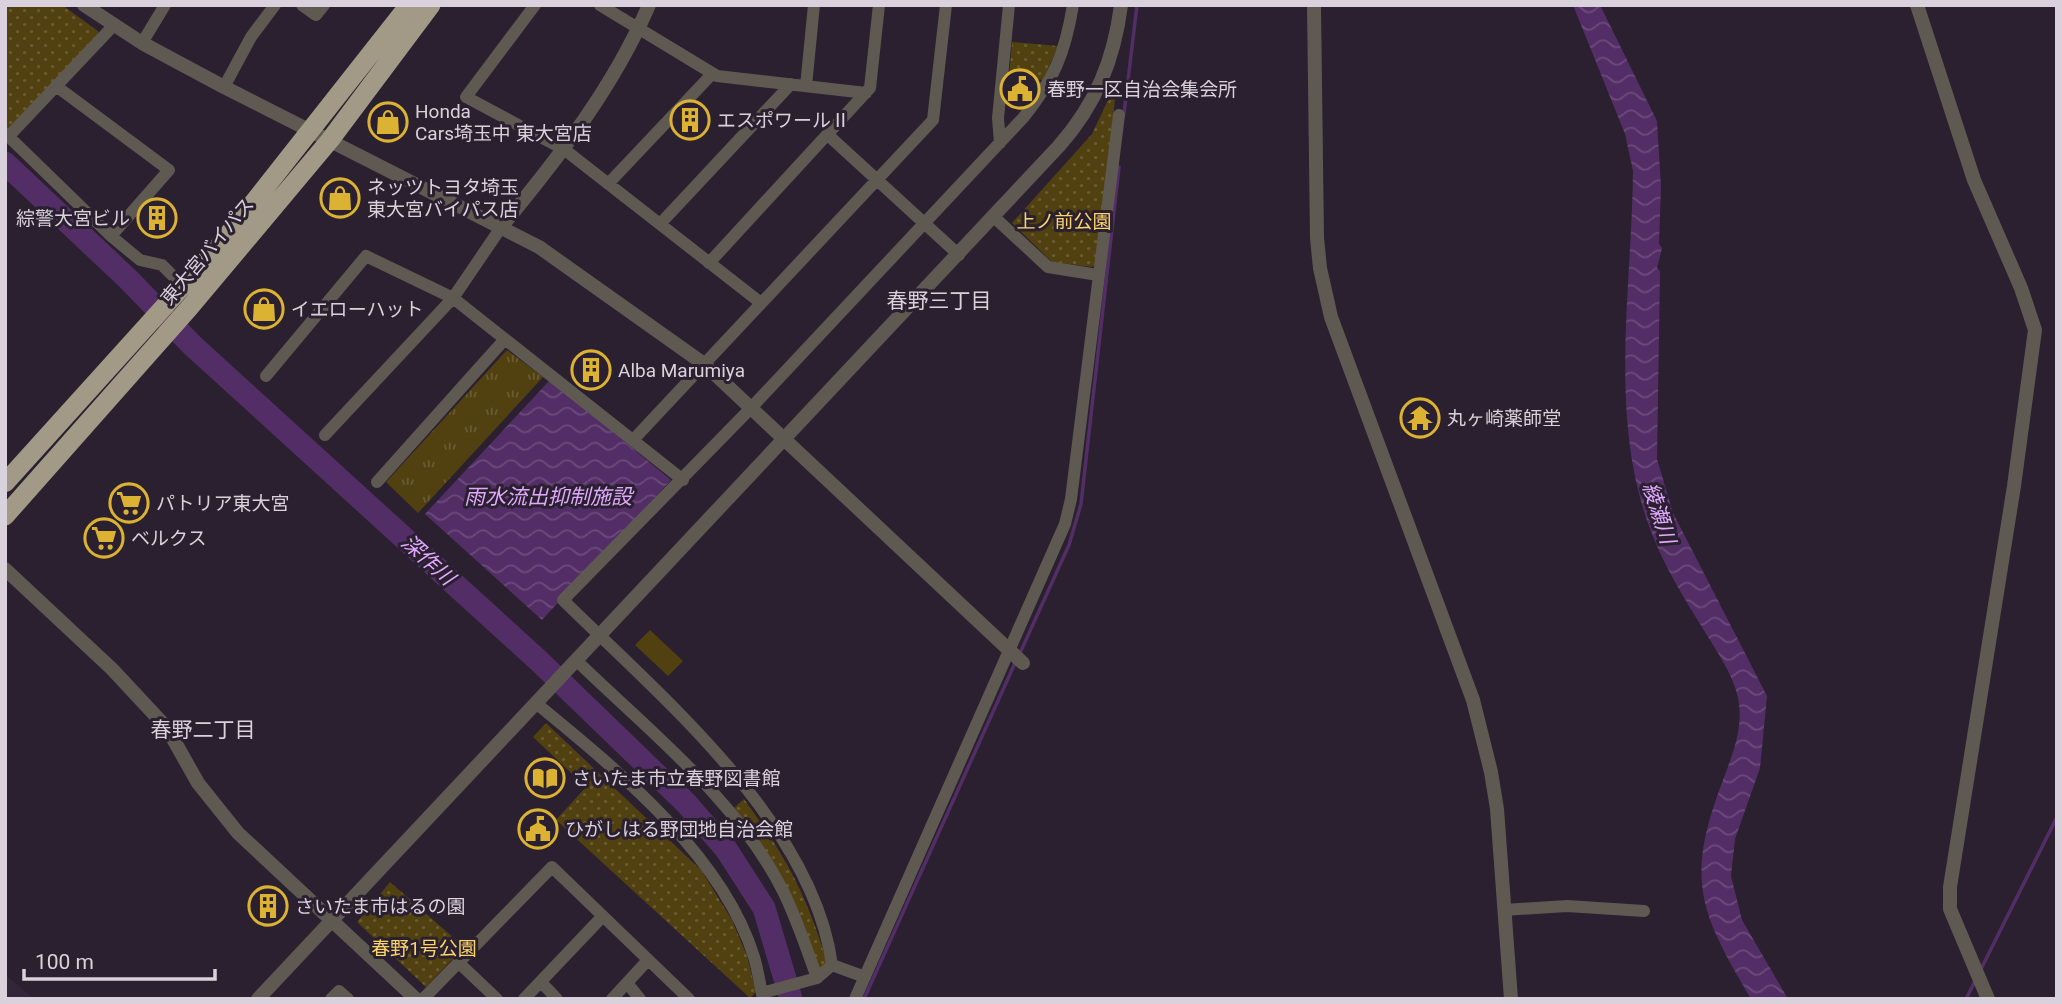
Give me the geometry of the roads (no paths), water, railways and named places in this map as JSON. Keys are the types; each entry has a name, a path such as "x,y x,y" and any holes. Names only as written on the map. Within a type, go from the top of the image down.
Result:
{"highway":[{"name":"東大宮バイパス","path":"321,136 409,5"},
{"name":"東大宮バイパス","path":"5,516 184,296 431,5"},
{"name":"東大宮バイパス","path":"5,483 156,332"}],"street":[{"path":"84,5 142,43 224,87 539,247 704,364 1023,663"},
{"path":"142,43 165,5"},
{"path":"224,87 251,37 275,5"},
{"path":"302,5 316,15 324,5"},
{"path":"535,5 466,97 565,150 761,303"},
{"path":"600,5 712,74 866,93"},
{"path":"325,435 453,298 502,226 565,150 604,92 649,5"},
{"path":"806,86 814,5"},
{"path":"709,263 870,88 879,5"},
{"path":"634,439 933,120 946,5"},
{"path":"1000,143 998,118 1009,5"},
{"path":"832,965 829,940 813,898 780,838 745,787 682,712 563,600 683,480 926,223 1038,99 1058,68 1068,42 1073,5"},
{"path":"258,999 1059,146 1091,104 1111,60 1121,5"},
{"path":"1314,5 1317,238 1324,291 1344,353 1473,701 1495,797 1511,999"},
{"path":"1917,5 1974,180 2021,288 2035,330 2014,486 1950,887 1950,909 1983,992"},
{"path":"114,24 7,135 111,236 140,260 162,265 184,296"},
{"path":"608,184 712,74"},
{"path":"660,224 791,84"},
{"path":"56,86 169,170 111,236"},
{"path":"855,999 1059,542 1069,508 1119,115"},
{"path":"828,135 959,255"},
{"path":"994,217 1048,267 1098,275"},
{"path":"266,376 366,256 453,298 683,480"},
{"path":"377,482 505,339"},
{"path":"5,569 167,728 217,810 237,833 416,999"},
{"path":"575,663 720,800 752,841 783,891 817,978"},
{"path":"539,701 632,788 705,865 728,900 754,956 760,997 817,978 832,965"},
{"path":"423,999 552,867 689,999"},
{"path":"1504,910 1567,906 1644,911"},
{"path":"524,999 602,917"},
{"path":"612,999 648,960"},
{"path":"458,962 496,999"},
{"path":"832,965 865,977"},
{"path":"541,982 557,999"},
{"path":"627,983 640,999"},
{"path":"331,999 339,990 348,999"}],"water":[{"name":"綾瀬川","path":"1573,5 1600,5 1657,121 1661,187 1659,244 1662,248 1657,268 1660,271 1657,459 1673,513 1767,696 1760,768 1735,839 1731,876 1742,920 1788,999 1751,999 1719,942 1703,894 1701,870 1704,844 1736,740 1740,719 1738,698 1724,664 1663,559 1638,491 1630,446 1625,355 1633,171 1625,134"},
{"name":"雨水流出抑制施設","path":"550,380 671,480 542,620 425,514"}],"waterway":[{"path":"1124,114 1137,5"},
{"name":"深作川","path":"5,163 129,280 192,345 539,661 686,803 726,849 764,908 791,999"},
{"path":"1020,653 1069,545 1081,504 1119,167"},
{"path":"864,999 1015,663"},
{"path":"1981,969 2057,817"},
{"path":"1966,999 1976,979"}],"place":[{"name":"春野一区自治会集会所","path":"1020,89"},
{"name":"エスポワールⅡ","path":"690,120"},
{"name":"Honda Cars埼玉中 東大宮店","path":"388,122"},
{"name":"ネッツトヨタ埼玉 東大宮バイパス店","path":"340,198"},
{"name":"綜警大宮ビル","path":"157,218"},
{"name":"イエローハット","path":"264,309"},
{"name":"Alba Marumiya","path":"591,370"},
{"name":"丸ヶ崎薬師堂","path":"1420,418"},
{"name":"パトリア東大宮","path":"129,503"},
{"name":"ベルクス","path":"104,538"},
{"name":"さいたま市立春野図書館","path":"545,778"},
{"name":"ひがしはる野団地自治会館","path":"538,829"},
{"name":"さいたま市はるの園","path":"268,906"}],"district":[{"name":"春野三丁目","path":"939,301"},
{"name":"春野二丁目","path":"203,730"}],"park label":[{"name":"上ノ前公園","path":"1064,221"},
{"name":"春野1号公園","path":"424,948"}]}
